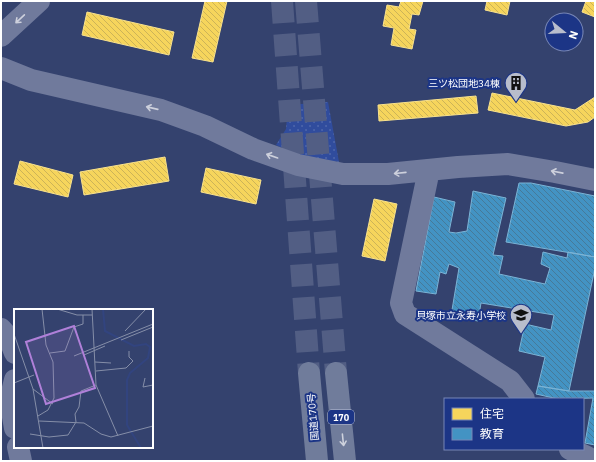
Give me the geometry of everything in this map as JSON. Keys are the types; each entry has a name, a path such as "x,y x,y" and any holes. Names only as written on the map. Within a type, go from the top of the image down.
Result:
{"highway":[{"name":"国道170号","path":"308,373 317,461"},
{"name":"170","path":"336,373 346,461"}],"street":[{"path":"1,36 39,1"},
{"path":"1,68 31,80 161,110 205,126 253,149 298,164 343,174 388,174 508,164 595,180"},
{"path":"429,170 401,303 404,314 510,382 523,398"},
{"path":"1,329 9,338 14,350"},
{"path":"14,384 10,400 14,422"},
{"path":"18,448 21,461"},
{"path":"572,450 586,457 588,461"}],"shaded area":[{"path":"328,102 339,162 323,160 291,152 276,145 286,129 288,105"}],"building: 住宅":[{"path":"205,1 227,1 213,62 192,58"},
{"path":"401,1 423,1 419,15 412,14 409,29 416,30 412,49 391,45 394,28 383,26 387,5 399,7"},
{"path":"487,1 510,1 507,15 485,10"},
{"path":"586,1 595,1 595,17 582,12"},
{"path":"87,12 174,32 169,55 82,35"},
{"name":"三ツ松団地34棟","path":"492,93 575,110 595,97 595,117 588,122 566,126 488,110"},
{"path":"476,96 478,113 379,121 378,105"},
{"path":"165,157 169,181 84,195 80,172"},
{"path":"20,161 73,175 68,197 14,184"},
{"path":"206,168 261,180 256,204 201,192"},
{"path":"374,199 397,204 385,261 362,256"}],"building: 教育":[{"path":"519,183 531,183 595,196 595,257 506,242"},
{"path":"473,191 506,198 493,255 503,256 499,274 545,284 550,268 541,264 543,252 567,258 568,252 595,257 595,268 569,391 538,386 545,357 519,351 525,324 551,330 554,315 481,303 478,321 451,316 459,268 449,264 446,274 440,272 436,294 416,291 434,197 455,202 449,232 456,233 467,231"},
{"path":"538,386 569,391 595,391 595,445 585,443 593,398 554,398 536,394"}],"tunnel":[{"path":"282,1 309,373"},
{"path":"306,1 336,373"}],"place":[{"name":"三ツ松団地34棟","path":"516,102"},
{"name":"貝塚市立永寿小学校","path":"521,334"}]}
